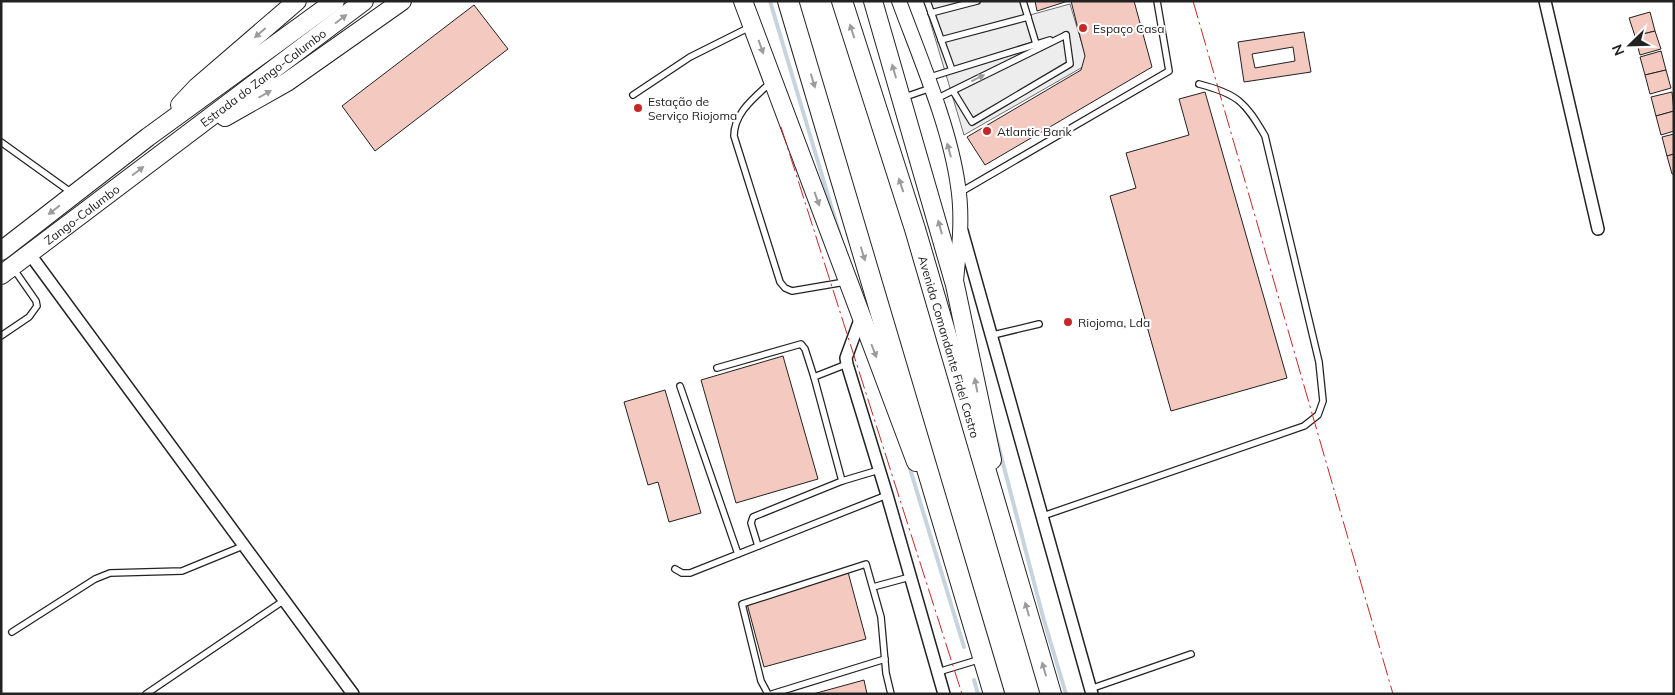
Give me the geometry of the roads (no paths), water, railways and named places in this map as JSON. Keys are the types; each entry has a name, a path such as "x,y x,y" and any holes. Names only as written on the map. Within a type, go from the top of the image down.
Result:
{"highway":[{"path":"788,1 994,694"},
{"name":"Avenida Comandante Fidel Castro","path":"842,1 915,229 1052,694"}],"main road":[{"path":"148,138 197,87 297,1"},
{"name":"Estrada do Zango-Calumbo","path":"148,138 335,1"},
{"name":"Estrada do Zango-Calumbo","path":"162,153 364,1"},
{"path":"162,153 287,82 402,1"},
{"path":"743,1 754,25 847,282 965,593"},
{"path":"873,1 956,284 983,423 1017,574"},
{"name":"Zango-Calumbo","path":"1,251 148,138"},
{"name":"Zango-Calumbo","path":"7,270 162,153"}],"street":[{"path":"899,1 931,89 950,150 959,193 961,227 956,284"},
{"path":"1545,1 1598,229"},
{"path":"961,227 993,335 1040,517 1091,692"},
{"path":"29,253 282,601 353,694"},
{"path":"861,318 846,358 847,364 944,694"}],"lane":[{"path":"927,1 952,70"},
{"path":"932,13 977,1"},
{"path":"1023,1 1037,47"},
{"path":"959,193 1170,71 1157,1"},
{"path":"941,40 1028,17"},
{"path":"633,95 690,57 754,25"},
{"path":"902,98 931,89 953,91 1037,47 1066,35 1070,64 972,122 953,91"},
{"path":"931,89 952,70 1037,47"},
{"path":"773,80 746,108 736,122 734,136 780,282 785,288 792,291 847,282"},
{"path":"1040,517 1304,426 1318,415 1323,401 1319,362 1265,136 1249,110 1233,95 1199,84"},
{"path":"1,142 74,194"},
{"path":"1,336 29,317 37,306 36,301 7,270"},
{"path":"993,335 1039,324"},
{"path":"716,368 801,344 806,349 842,481"},
{"path":"814,377 847,364"},
{"path":"680,386 738,554"},
{"path":"758,546 751,523 753,517 842,481 879,470"},
{"path":"675,569 682,573 690,573 887,495"},
{"path":"12,632 95,579 110,574 182,571 243,546"},
{"path":"768,694 761,681 742,604 866,564 881,617 891,694"},
{"path":"873,587 910,577"},
{"path":"146,694 282,601"},
{"path":"1091,692 1191,654"},
{"path":"938,672 984,658"},
{"path":"772,694 885,659"}],"waterway":[{"path":"770,1 841,239"},
{"path":"993,425 1043,617 1066,694"},
{"path":"908,462 964,647"},
{"path":"974,680 978,694"}],"place":[{"name":"Espaço Casa","path":"1083,28"},
{"name":"Estação de Serviço Riojoma","path":"638,108"},
{"name":"Atlantic Bank","path":"987,131"},
{"name":"Riojoma, Lda","path":"1068,322"}]}
